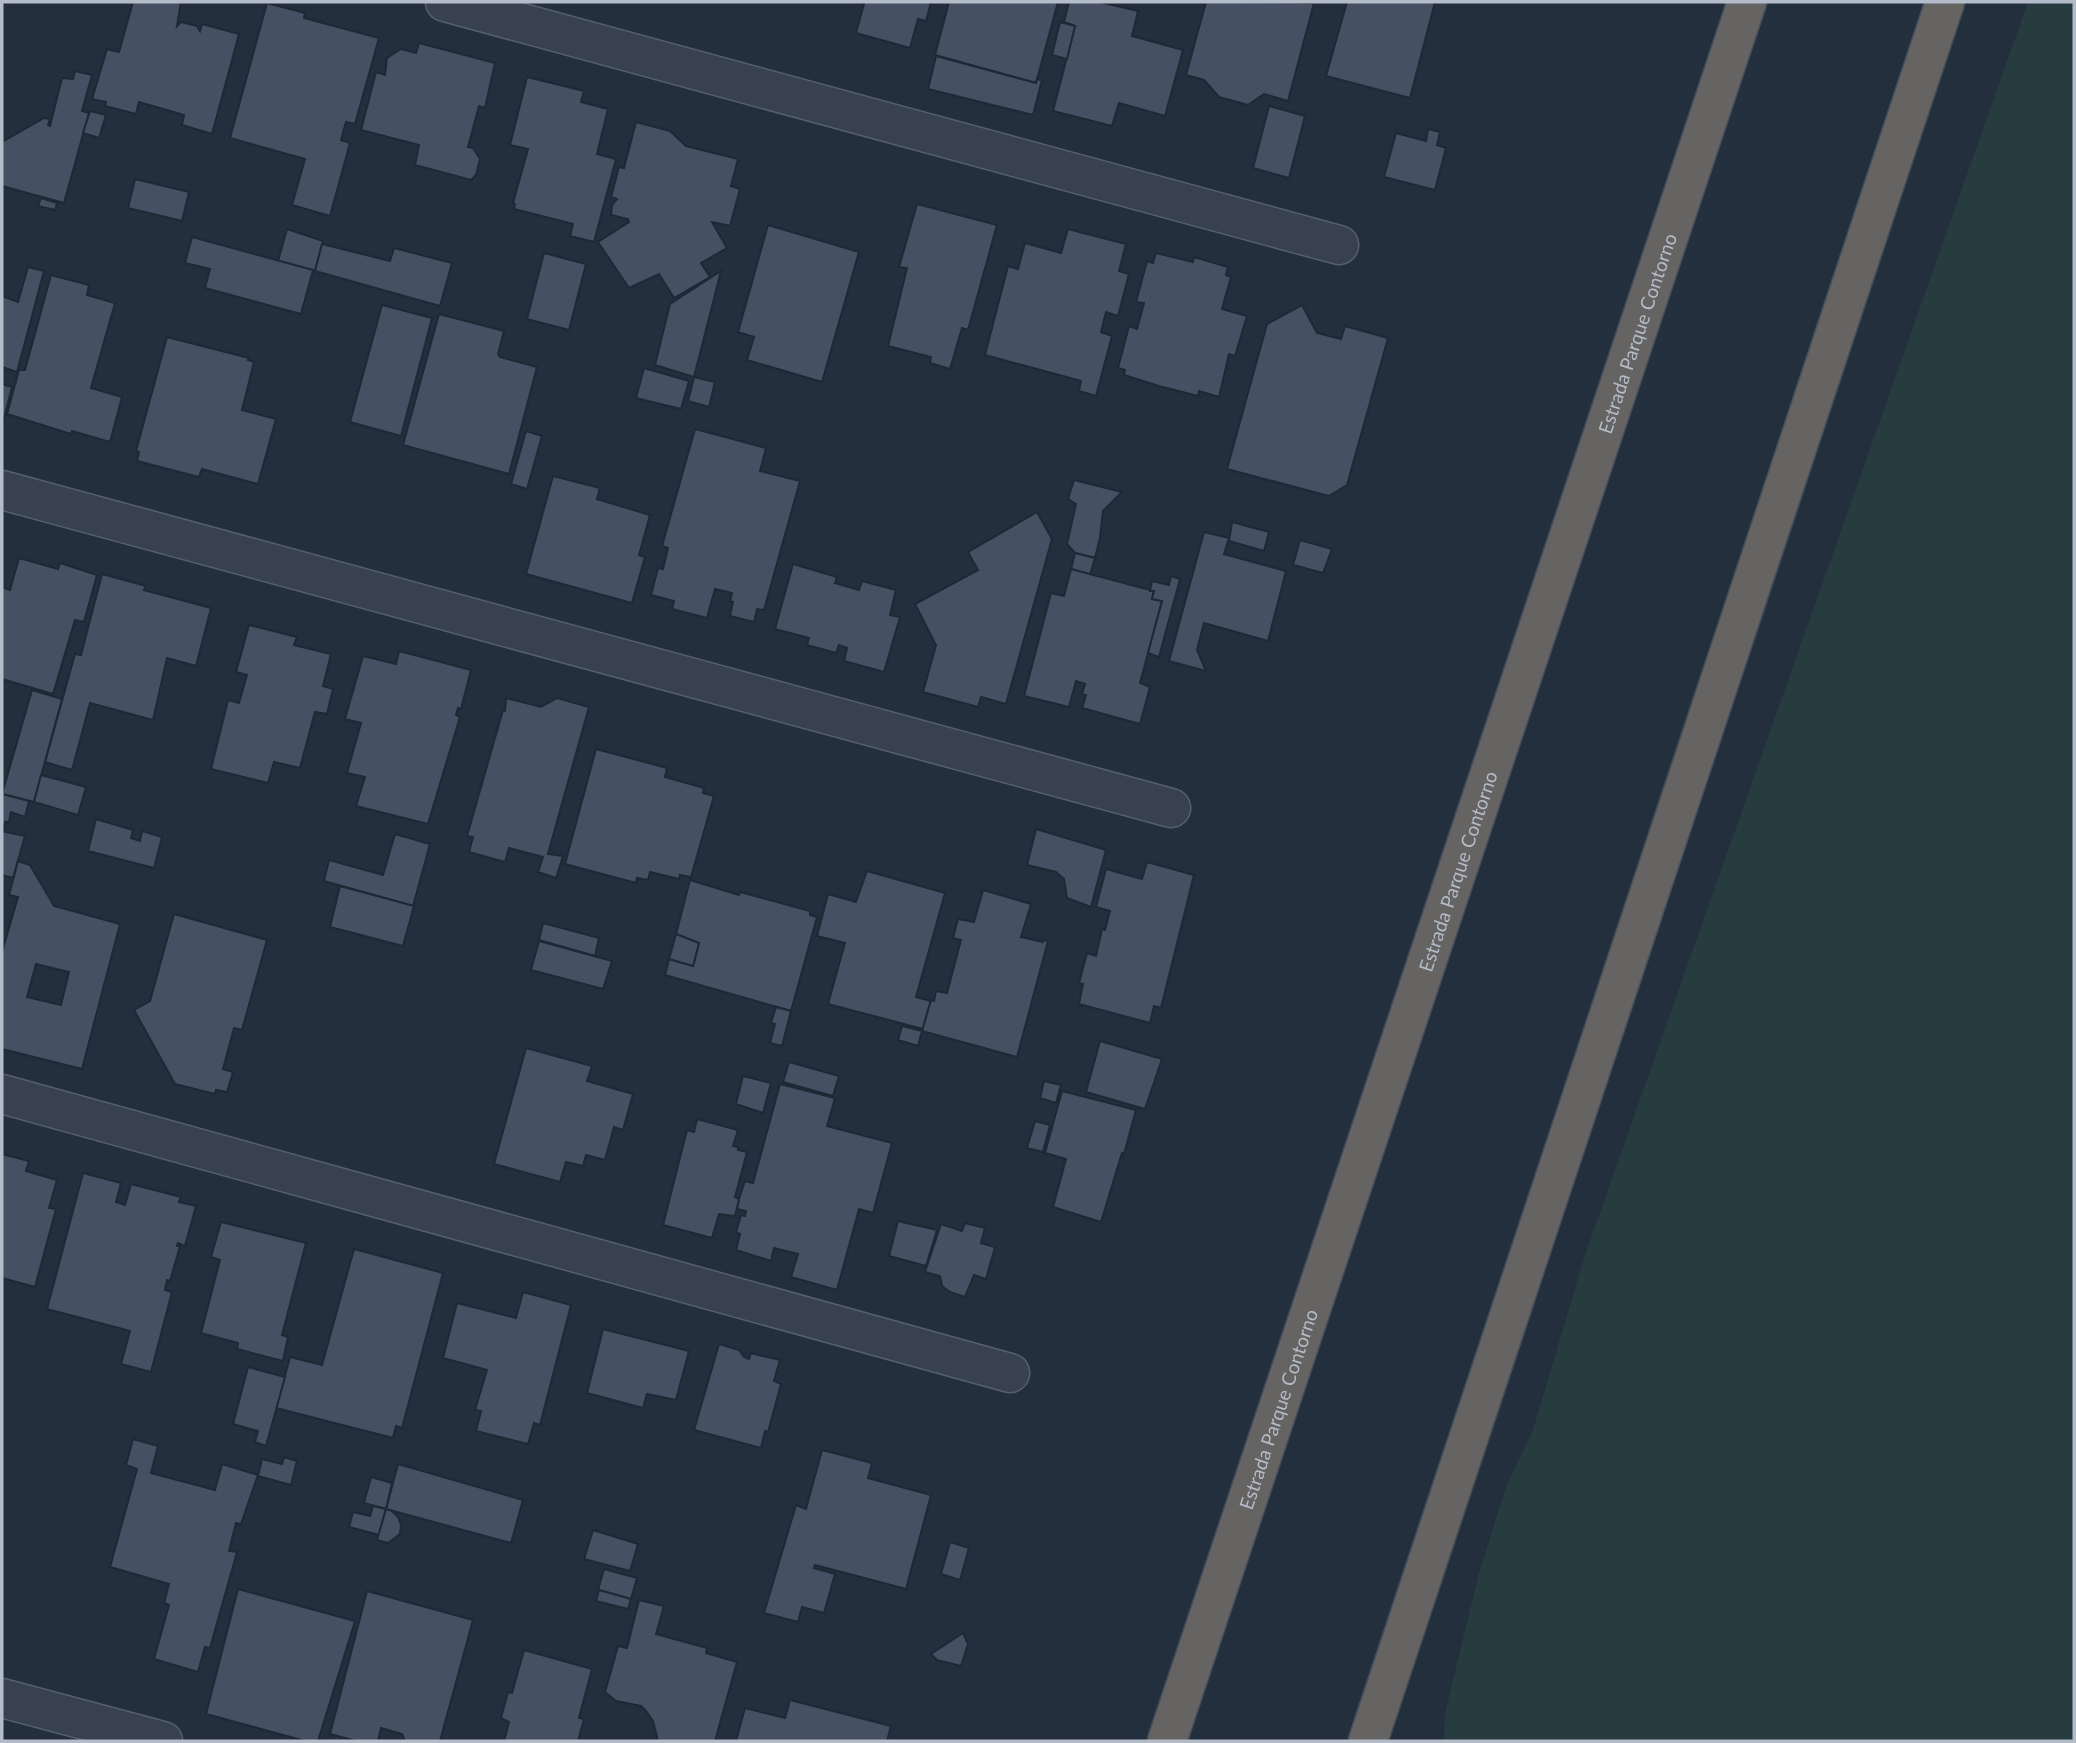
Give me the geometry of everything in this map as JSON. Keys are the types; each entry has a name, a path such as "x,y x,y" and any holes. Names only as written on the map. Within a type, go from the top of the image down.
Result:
{"highway":[{"name":"Estrada Parque Contorno","path":"1167,1741 1746,2"},
{"path":"1368,1741 1945,2"}],"street":[{"path":"444,2 1339,245"},
{"path":"2,490 1171,808"},
{"path":"2,1094 1010,1373"},
{"path":"2,1698 163,1741"}],"green space":[{"path":"2028,2 2074,2 2074,1741 1444,1741 1445,1713 1479,1573 1507,1484 1532,1433 1585,1255"}],"building":[{"path":"133,2 181,2 177,26 181,22 197,26 200,31 202,24 239,34 212,134 182,125 184,115 139,102 136,114 105,106 106,102 92,99 107,49 119,52"},
{"path":"856,2 931,2 926,21 918,19 910,48 856,33 864,4"},
{"path":"949,2 1058,2 1036,83 935,55"},
{"path":"1069,2 1100,2 1138,11 1132,36 1183,50 1165,116 1119,103 1112,126 1053,111 1075,26 1064,22"},
{"path":"1206,2 1314,3 1288,101 1264,94 1248,105 1219,97 1204,80 1186,75"},
{"path":"1347,2 1435,2 1410,98 1326,76"},
{"path":"267,3 305,13 304,18 379,38 355,124 346,122 341,140 350,143 330,216 292,205 305,159 230,138"},
{"path":"1060,22 1075,26 1067,59 1052,55"},
{"path":"419,43 495,63 485,108 479,106 468,147 473,148 480,159 476,175 471,180 415,165 419,145 361,130 376,72 385,75 387,58 401,49 416,53"},
{"path":"936,56 1036,83 1037,79 1042,80 1033,115 928,89"},
{"path":"75,71 92,75 82,111 89,113 64,203 2,186 2,142 44,118 50,119 50,126 62,78 73,79"},
{"path":"527,77 584,91 581,102 608,109 597,154 616,159 594,242 570,236 573,224 514,209 513,203 528,149 510,145"},
{"path":"1269,106 1305,116 1289,178 1253,168"},
{"path":"90,111 106,115 99,138 83,133"},
{"path":"636,122 670,131 686,146 738,159 731,186 740,189 730,226 712,222 727,248 701,263 710,277 674,298 659,274 629,288 598,242 629,222 628,219 611,215 612,205 617,199 611,197 619,167 624,168"},
{"path":"1428,129 1440,132 1437,145 1446,148 1435,190 1384,177 1396,133 1426,141"},
{"path":"135,179 189,192 182,221 128,208"},
{"path":"41,198 57,203 55,210 38,206"},
{"path":"917,204 997,225 968,330 962,328 950,369 930,363 931,357 888,346 907,268 899,267"},
{"path":"768,225 859,252 822,382 747,360 754,337 738,332"},
{"path":"287,229 323,241 315,271 278,261"},
{"path":"1068,229 1126,244 1119,271 1129,274 1118,316 1106,312 1101,332 1112,336 1096,396 1079,391 1081,381 985,355 1008,266 1018,269 1025,243 1061,253"},
{"path":"192,237 313,270 301,314 205,288 210,269 185,263"},
{"path":"322,244 390,261 394,248 452,263 440,306 315,271"},
{"path":"544,253 586,264 569,330 527,319"},
{"path":"1156,253 1193,262 1194,257 1228,267 1226,275 1231,277 1222,309 1247,316 1235,356 1229,354 1219,397 1199,391 1198,396 1159,386 1124,375 1125,370 1118,368 1129,326 1137,329 1144,303 1136,302 1147,261 1153,263"},
{"path":"28,267 44,271 17,372 2,367 2,296 18,302"},
{"path":"721,271 694,377 655,365 670,304"},
{"path":"51,275 89,285 87,295 115,303 91,388 122,397 110,442 72,431 71,434 7,414 19,370 25,370"},
{"path":"382,305 432,318 401,436 350,422"},
{"path":"1302,305 1317,333 1341,339 1345,326 1388,338 1347,485 1329,496 1227,469 1267,324"},
{"path":"439,314 504,331 498,354 500,357 537,367 509,474 403,445"},
{"path":"167,337 249,358 248,360 254,362 242,410 276,419 258,484 202,469 199,477 137,461 139,452 136,451"},
{"path":"644,368 689,381 681,409 636,398"},
{"path":"694,377 715,382 709,407 688,401"},
{"path":"2,384 12,387 2,426"},
{"path":"695,429 766,448 760,471 800,481 764,610 757,609 754,622 730,616 732,593 715,589 707,618 672,609 674,601 651,595 658,568 663,569 668,548 662,546"},
{"path":"526,431 542,436 527,489 511,484"},
{"path":"553,476 600,488 597,499 650,515 639,555 645,557 632,603 526,574"},
{"path":"1074,480 1122,492 1103,511 1095,558 1075,553 1067,544 1076,504 1068,499"},
{"path":"1037,512 1052,539 1006,704 981,697 978,707 923,692 936,645 915,604 978,570 968,552"},
{"path":"1232,522 1269,532 1264,551 1229,541"},
{"path":"1204,532 1229,538 1224,554 1286,571 1268,641 1204,623 1197,650 1206,671 1169,661"},
{"path":"1300,540 1332,549 1323,573 1293,565"},
{"path":"1075,553 1095,558 1090,575 1071,569"},
{"path":"19,558 58,569 60,563 97,575 84,622 75,620 53,694 2,679 2,587 10,590"},
{"path":"793,564 837,577 835,583 859,590 862,581 896,590 890,615 900,617 884,672 844,661 847,648 839,645 836,653 807,645 809,638 775,629"},
{"path":"1071,569 1154,591 1152,599 1162,601 1140,683 1150,687 1140,724 1082,708 1086,695 1082,694 1085,684 1076,681 1069,707 1024,696 1051,593 1064,596"},
{"path":"102,574 146,586 144,590 211,608 196,666 167,658 153,720 90,703 72,770 45,762 75,654 81,655"},
{"path":"1171,576 1180,579 1159,657 1148,653 1162,601 1152,599 1154,591 1150,591 1152,581 1169,585"},
{"path":"249,625 297,637 294,645 331,654 323,686 333,689 327,714 315,712 300,768 274,762 268,783 211,769 228,700 239,703 247,675 236,672"},
{"path":"399,651 471,670 461,709 458,708 456,715 460,717 428,824 356,806 365,777 347,773 361,723 345,719 363,656 396,664"},
{"path":"32,690 62,699 34,802 2,794"},
{"path":"506,698 541,707 557,698 589,707 548,854 563,856 556,878 538,872 543,857 509,848 505,862 469,852 473,837 467,836 503,710 505,711"},
{"path":"596,749 667,768 665,777 704,788 703,793 714,796 691,877 680,875 679,879 650,872 648,880 637,878 636,883 565,864"},
{"path":"41,775 86,787 78,815 34,802"},
{"path":"2,794 29,801 25,817 11,812 9,822 5,822 2,833"},
{"path":"96,819 133,830 131,838 140,841 142,831 162,837 154,868 88,851"},
{"path":"1036,829 1106,850 1091,907 1067,898 1064,879 1056,872 1027,865"},
{"path":"2,831 25,836 13,878 2,875"},
{"path":"395,834 430,844 413,906 324,881 329,860 383,875"},
{"path":"18,861 30,865 54,906 120,924 82,1069 2,1049 2,952 18,897 9,895","holes":["36,964 69,972 61,1005 27,997"]},
{"path":"1147,862 1194,875 1161,1008 1154,1006 1150,1023 1079,1004 1083,984 1079,983 1087,953 1096,956 1102,929 1105,930 1110,911 1096,907 1106,869 1142,879"},
{"path":"867,871 945,893 916,997 931,1001 923,1029 828,1004 845,943 817,936 828,894 856,902"},
{"path":"690,880 739,895 740,892 810,911 810,915 817,917 791,1011 665,975 669,959 693,966 699,943 676,934"},
{"path":"340,886 414,906 403,946 330,927"},
{"path":"983,890 1031,904 1021,937 1048,941 1017,1057 922,1031 936,991 947,993 961,940 953,938 958,919 974,922"},
{"path":"174,914 267,940 242,1030 234,1028 223,1069 233,1072 227,1092 216,1090 215,1094 175,1084 134,1010 150,1001"},
{"path":"543,923 599,938 595,956 539,940"},
{"path":"676,934 699,943 693,966 669,959"},
{"path":"539,941 612,961 603,989 531,970"},
{"path":"776,1007 791,1011 782,1046 770,1043 775,1024 771,1023"},
{"path":"902,1026 922,1031 918,1046 898,1040"},
{"path":"1100,1041 1162,1059 1145,1109 1086,1092"},
{"path":"526,1048 592,1066 587,1081 633,1094 623,1130 614,1127 605,1160 586,1155 583,1166 566,1162 560,1182 494,1164"},
{"path":"789,1062 839,1076 833,1096 783,1082"},
{"path":"743,1076 771,1083 763,1113 736,1104"},
{"path":"1044,1081 1061,1085 1056,1103 1040,1098"},
{"path":"780,1084 835,1098 827,1126 892,1143 873,1213 859,1209 837,1290 791,1277 798,1254 774,1248 771,1261 736,1250 740,1234 736,1232 741,1215 745,1216 746,1211 737,1209 739,1199 745,1181 753,1183"},
{"path":"1062,1091 1136,1110 1101,1222 1053,1207 1066,1159 1045,1153"},
{"path":"697,1119 738,1130 733,1146 747,1152 735,1197 739,1199 735,1216 719,1214 712,1238 663,1225 687,1130 694,1132"},
{"path":"1035,1121 1050,1125 1043,1152 1027,1148"},
{"path":"2,1154 29,1161 26,1171 57,1180 49,1208 56,1209 35,1287 2,1278"},
{"path":"83,1173 121,1183 116,1202 125,1205 131,1184 181,1197 179,1202 196,1206 185,1246 178,1243 177,1246 180,1246 170,1281 167,1280 165,1290 172,1292 151,1372 121,1364 130,1331 47,1309"},
{"path":"898,1221 937,1230 926,1266 889,1256"},
{"path":"221,1222 306,1243 282,1335 288,1337 283,1361 237,1349 238,1343 201,1333 220,1260 211,1257"},
{"path":"965,1223 985,1228 981,1243 995,1247 986,1279 974,1275 965,1297 942,1286 940,1276 925,1272 941,1224 962,1231"},
{"path":"354,1249 443,1273 402,1428 396,1426 393,1438 276,1408 290,1357 322,1365"},
{"path":"523,1292 571,1305 540,1425 534,1423 528,1444 476,1431 481,1411 475,1410 487,1370 443,1358 457,1303 516,1318"},
{"path":"603,1329 689,1351 676,1400 647,1394 643,1408 587,1393"},
{"path":"719,1344 739,1350 749,1359 751,1353 780,1360 774,1381 781,1384 761,1448 694,1430"},
{"path":"248,1367 285,1377 266,1446 255,1442 258,1431 233,1424"},
{"path":"133,1439 158,1446 151,1473 215,1490 222,1464 258,1475 241,1524 236,1523 229,1551 237,1552 210,1648 205,1647 198,1672 154,1659 169,1605 164,1603 169,1584 110,1567 137,1469 126,1465"},
{"path":"822,1450 872,1463 868,1478 931,1495 906,1589 815,1565 814,1568 835,1574 824,1613 802,1607 798,1622 764,1613 796,1505 806,1509"},
{"path":"284,1457 297,1461 291,1485 258,1476 262,1459 282,1464"},
{"path":"398,1464 523,1500 511,1543 386,1509"},
{"path":"371,1477 392,1483 386,1509 364,1503"},
{"path":"373,1506 386,1509 379,1535 349,1527 353,1512 370,1516"},
{"path":"386,1509 398,1517 401,1525 400,1534 388,1543 377,1540"},
{"path":"593,1530 638,1544 630,1571 584,1559"},
{"path":"950,1542 969,1548 960,1580 941,1574"},
{"path":"604,1569 637,1578 631,1599 598,1590"},
{"path":"238,1589 355,1621 318,1741 305,1741 206,1714"},
{"path":"599,1590 631,1599 628,1609 596,1601"},
{"path":"367,1591 473,1620 440,1741 405,1741 402,1734 381,1728 378,1741 356,1741 330,1734"},
{"path":"639,1600 664,1606 656,1634 707,1648 706,1653 737,1662 715,1741 658,1741 653,1721 641,1706 616,1701 605,1692 618,1646 627,1648"},
{"path":"963,1633 968,1644 961,1666 937,1660 931,1654"},
{"path":"524,1650 592,1669 579,1718 584,1719 578,1741 504,1741 509,1722 501,1718 508,1692 512,1693"},
{"path":"790,1700 891,1726 887,1741 736,1741 745,1708 785,1718"}]}
